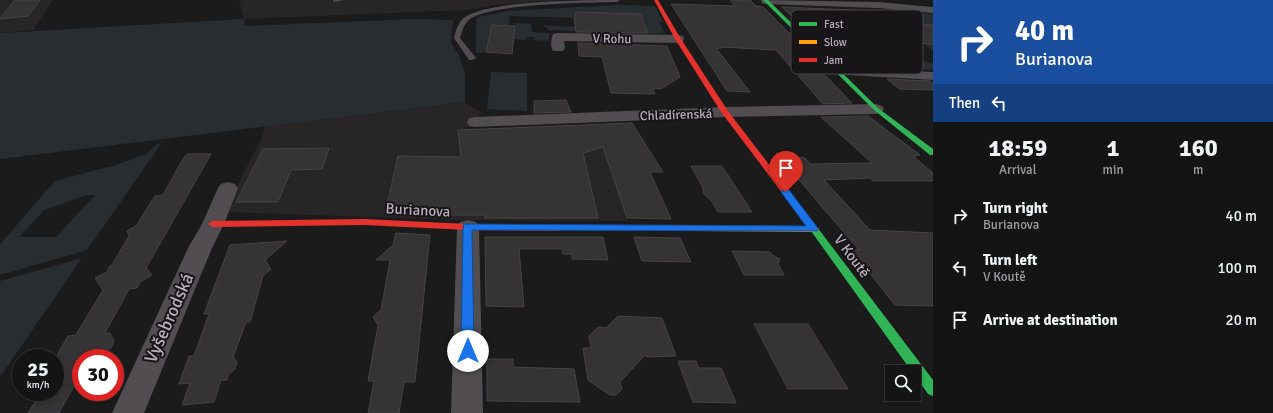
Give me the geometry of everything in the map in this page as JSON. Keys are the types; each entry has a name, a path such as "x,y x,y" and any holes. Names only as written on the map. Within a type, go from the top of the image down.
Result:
{"street":[{"name":"V Koutě","path":"656,0 678,39 725,112 933,390"},
{"path":"766,1 878,5 933,10"},
{"path":"766,1 791,26"},
{"name":"V Rohu","path":"558,48 558,37 678,39"},
{"path":"839,74 876,109 933,153"},
{"path":"894,74 933,76"},
{"name":"Chladírenská","path":"475,122 725,112 876,109"},
{"name":"Vyšebrodská","path":"128,413 200,248 213,224 228,188"},
{"name":"Burianova","path":"213,224 364,222 468,227 814,229"},
{"path":"467,413 468,227"}],"lane":[{"path":"472,58 457,38 460,25 470,16 485,11 514,6 617,0"}],"shaded area":[{"path":"0,0 53,0 33,30 0,33"},
{"path":"239,0 563,0 503,4 467,10 244,19"},
{"path":"616,5 655,6 663,22 659,22 665,33 657,34 549,30 543,25 577,27 643,22 640,14 575,12 576,18 510,16 509,25 492,25 486,52 476,53 476,20 479,17 508,11"},
{"path":"923,13 933,14 933,50 923,43"},
{"path":"244,19 245,26 413,19 453,20 451,43 459,55 465,73 465,102 0,159 0,33"},
{"path":"515,23 531,24 532,32 549,33 549,41 534,40 534,37 526,37 526,40 513,39 512,30 515,30"},
{"path":"923,61 933,64 933,70 923,69"},
{"path":"491,72 527,73 527,111 487,109"},
{"path":"465,102 482,113 464,130 596,125 628,221 454,220 227,212 238,184 261,139 265,126"},
{"path":"157,144 161,144 87,250 0,275 0,245 55,181 116,165 146,154","holes":["86,195 95,195 56,237 19,237 45,210"]},
{"path":"82,258 19,349 12,349 12,360 0,377 0,281"}],"building":[{"path":"15,0 40,0 28,16 0,19"},
{"path":"730,0 750,0 756,6 763,7 791,35 791,67 776,50 716,48 750,92 727,91 671,4 735,6"},
{"path":"782,7 852,10 791,10 791,16"},
{"path":"575,12 640,14 648,33 576,32 574,18 576,18"},
{"path":"492,25 515,26 512,54 486,52"},
{"path":"923,25 933,25 933,44 923,43"},
{"path":"578,43 667,46 680,77 661,89 653,88 655,94 611,93 602,57 579,56"},
{"path":"797,74 824,74 852,103 823,104"},
{"path":"887,79 930,81 933,84 933,90 899,89"},
{"path":"566,100 571,112 534,113 534,101"},
{"path":"868,116 920,155 913,156 933,173 933,181 873,181 870,178 824,180 870,230 933,233 933,306 895,305 851,249 859,250 776,153 805,158 810,164 872,163 821,117"},
{"path":"632,123 663,172 650,172 671,219 627,218 603,147 583,153 598,218 485,218 485,215 432,216 385,214 398,156 461,157 458,130"},
{"path":"329,148 322,169 291,170 278,202 236,202 263,149"},
{"path":"187,154 211,154 146,268 152,275 140,282 137,288 129,289 105,333 110,333 114,341 111,348 72,349 72,389 59,413 28,413 35,401 64,401 64,349 61,349 68,336 76,335 103,290 95,278 107,272 129,236 127,231 136,226 155,196 163,195"},
{"path":"691,166 722,166 752,212 718,212 711,200 704,194 702,186"},
{"path":"396,233 430,235 415,382 404,382 399,413 368,413 374,381 368,381 378,325 373,317 381,310 390,260 376,260 393,245"},
{"path":"485,237 603,237 608,260 572,259 572,254 563,254 562,249 519,249 524,307 486,306"},
{"path":"634,237 680,238 691,262 642,261"},
{"path":"287,241 265,260 271,269 263,276 250,322 246,322 233,357 237,362 235,369 228,375 227,380 221,380 214,402 182,405 190,383 179,384 189,356 194,356 209,314 204,314 230,245"},
{"path":"732,251 770,252 772,255 780,259 778,264 784,275 744,275"},
{"path":"618,316 662,318 676,356 647,357 645,355 620,382 622,389 616,395 610,395 588,380 583,348 591,348 589,336 598,327 606,328"},
{"path":"754,324 808,324 848,389 788,389"},
{"path":"487,359 513,359 513,367 574,369 580,402 487,401"},
{"path":"678,361 696,361 699,368 721,368 736,403 693,402"}],"traffic: fast":[{"path":"765,0 791,26"},
{"path":"840,74 876,109 933,153"},
{"path":"814,229 933,390"}],"traffic: slow":[{"path":"561,228 814,229"}],"traffic: jam":[{"path":"656,0 678,39 725,112 814,229"},
{"path":"213,224 364,222 468,227 561,228"}],"route":[{"path":"468,351 468,227 814,229 786,192"}]}
